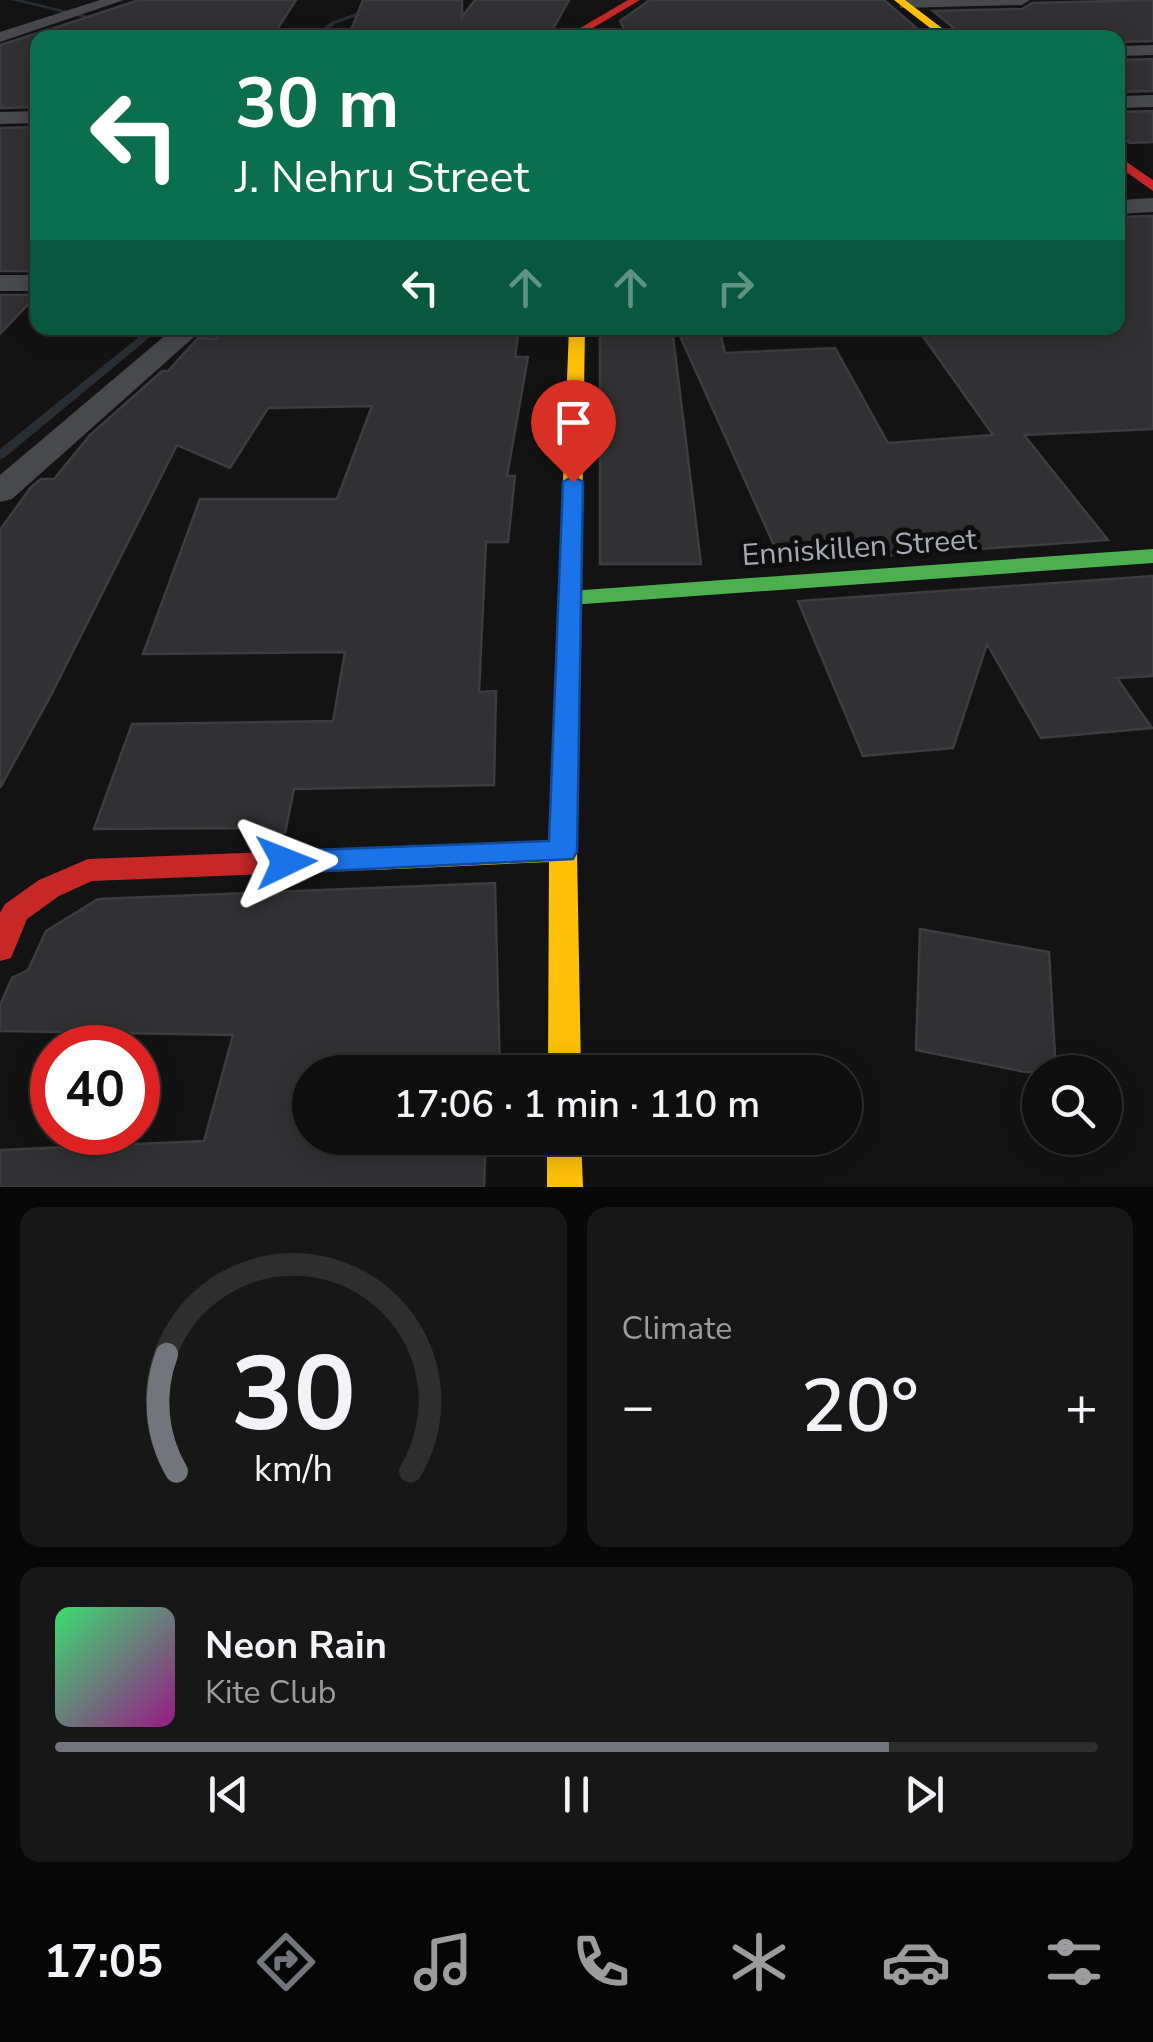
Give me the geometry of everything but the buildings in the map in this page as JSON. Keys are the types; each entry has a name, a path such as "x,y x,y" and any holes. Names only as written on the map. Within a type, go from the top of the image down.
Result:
{"main road":[{"path":"572,30 586,0"},
{"path":"582,30 635,0"},
{"path":"902,2 939,30"},
{"path":"1125,165 1153,187"},
{"path":"564,1055 563,851 578,335"},
{"name":"Enniskillen Street","path":"570,598 1153,556"},
{"path":"0,949 15,912 49,888 88,870 563,851"},
{"path":"564,1155 564,1187"}],"street":[{"path":"0,40 116,0"},
{"path":"902,2 1022,0"},
{"path":"0,40 30,42"},
{"path":"1125,51 1153,50"},
{"path":"1125,102 1153,101"},
{"path":"0,118 30,118"},
{"path":"1125,207 1153,205"},
{"path":"0,282 30,283"},
{"path":"0,492 182,335"}],"waterway":[{"path":"14,0 106,21"},
{"path":"324,30 333,23 397,0"},
{"path":"0,455 147,335"}],"traffic: fast":[{"path":"570,598 1153,556"}],"traffic: slow":[{"path":"899,0 939,30"},
{"path":"564,1055 563,851 577,335"},
{"path":"374,859 563,851"},
{"path":"564,1155 565,1187"}],"traffic: jam":[{"path":"582,30 635,0"},
{"path":"1125,165 1153,187"},
{"path":"0,949 15,912 49,888 88,870 374,859"}],"route":[{"path":"286,862 563,851 573,482"}]}
